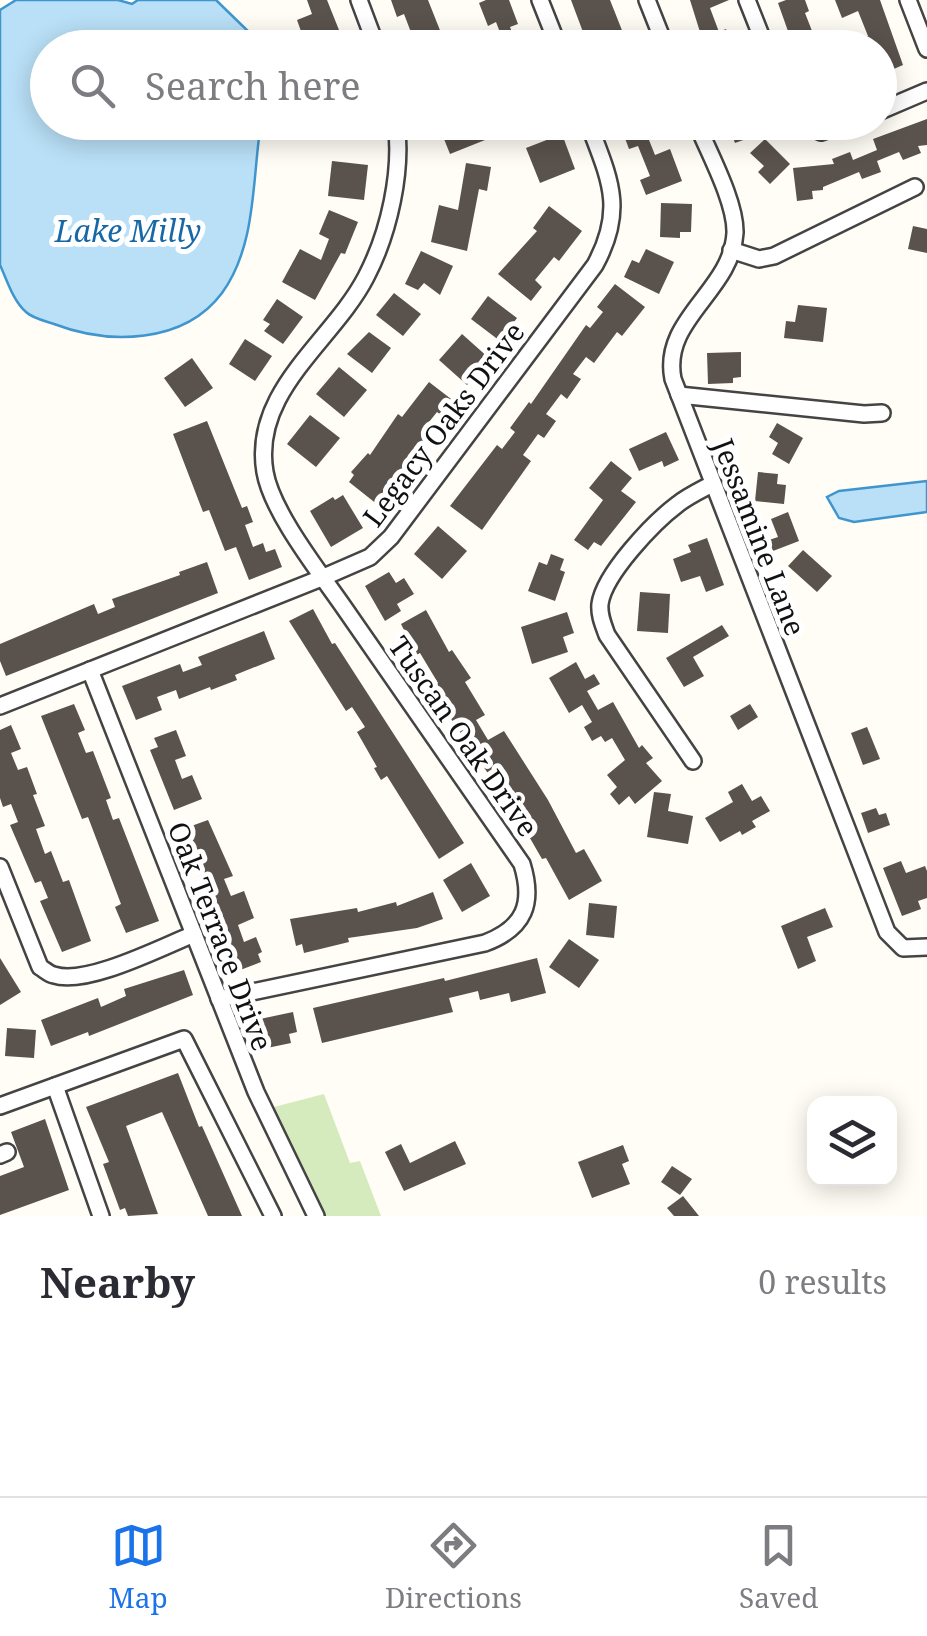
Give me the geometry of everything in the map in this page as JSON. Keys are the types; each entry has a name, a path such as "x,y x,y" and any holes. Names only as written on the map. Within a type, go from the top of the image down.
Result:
{"street":[{"path":"359,0 370,30"},
{"path":"540,0 551,30"},
{"path":"647,0 659,30"},
{"path":"748,0 759,30"},
{"path":"908,0 927,49"},
{"path":"897,104 927,91"},
{"path":"324,577 274,502 264,472 265,436 275,400 366,276 396,183 399,140"},
{"name":"Legacy Oaks Drive","path":"0,706 370,557 391,537 595,265 608,241 614,202 595,140"},
{"path":"703,140 730,207 735,232 731,250 759,259 774,256 914,187"},
{"name":"Jessamine Lane","path":"731,250 718,281 686,321 673,346 670,361 679,395 887,932 903,948 927,948"},
{"path":"679,395 882,413"},
{"path":"693,761 607,634 600,618 600,601 610,580 654,524 681,501 712,484"},
{"name":"Tuscan Oak Drive","path":"219,1000 485,943 515,926 525,908 529,887 522,864 324,577"},
{"name":"Oak Terrace Drive","path":"90,670 256,1092 316,1216"},
{"path":"0,868 40,967 55,976 100,971 194,934"},
{"path":"0,1106 184,1039 273,1216"},
{"path":"55,1086 101,1216"}],"green space":[{"path":"324,1094 350,1163 360,1161 381,1216 321,1216 270,1108"}],"water":[{"name":"Lake Milly","path":"16,0 118,0 132,4 138,0 216,0 247,30 30,30 30,140 259,140 242,254 222,293 206,310 167,331 121,337 75,331 35,318 21,307 0,265 0,10"},
{"path":"927,481 927,512 854,522 839,518 827,497 839,491"}],"building":[{"path":"307,0 327,0 339,30 301,30 297,20 312,14"},
{"path":"391,0 428,0 440,30 410,30 404,14 397,17"},
{"path":"509,0 518,24 510,27 511,30 499,30 496,22 488,26 479,3"},
{"path":"571,0 610,0 622,30 582,30"},
{"path":"690,0 729,0 710,8 718,30 699,30"},
{"path":"805,0 812,30 788,30 778,3"},
{"path":"835,0 880,0 891,30 866,30 858,11 842,18"},
{"path":"927,119 927,145 918,146 921,153 903,160 899,152 877,161 881,172 862,179 859,172 823,190 812,191 813,199 797,201 793,168 834,164 832,159 850,152 853,160 877,150 873,140 897,140 897,130"},
{"path":"444,140 485,140 450,154"},
{"path":"547,140 564,140 575,169 540,183 526,148"},
{"path":"626,140 649,140 655,155 670,149 682,181 646,195 640,180 650,176 638,146 629,149"},
{"path":"766,140 790,164 770,184 758,172 764,166 750,153"},
{"path":"332,161 368,165 364,200 328,196"},
{"path":"466,163 491,167 487,191 479,189 467,251 431,242 439,205 458,210"},
{"path":"661,203 692,204 691,232 680,232 680,238 660,237"},
{"path":"549,206 582,231 559,261 554,257 535,280 542,287 531,301 498,274 537,231 533,228"},
{"path":"329,210 358,222 345,254 341,253 315,300 282,282 300,249 321,260 329,239 319,234"},
{"path":"913,226 927,229 927,253 908,249"},
{"path":"646,249 674,262 659,294 624,277 632,260 639,263"},
{"path":"421,251 453,266 440,295 424,283 418,290 405,284"},
{"path":"615,284 645,307 622,336 617,332 594,363 586,357 573,374 581,379 567,399 561,394 546,414 556,421 544,438 538,434 523,455 531,461 482,530 450,506 497,445 502,449 515,432 510,428 586,325 590,328 603,312 597,307"},
{"path":"394,293 421,314 403,336 376,315"},
{"path":"488,296 517,318 500,341 471,319"},
{"path":"277,299 303,317 283,344 264,331 270,324 263,320"},
{"path":"798,305 827,308 823,342 784,338 786,321 795,322"},
{"path":"369,332 391,348 372,373 347,354"},
{"path":"462,334 490,359 467,385 439,360"},
{"path":"245,339 272,356 255,381 229,364"},
{"path":"741,352 741,377 733,378 733,383 708,384 707,353"},
{"path":"192,358 213,388 185,407 164,378"},
{"path":"339,367 367,390 344,417 316,394"},
{"path":"429,382 455,402 444,417 437,412 421,432 429,439 378,505 349,482 354,475 351,472 370,455 398,414 402,417"},
{"path":"310,415 340,438 316,467 287,444"},
{"path":"207,421 242,508 247,506 253,522 245,525 253,547 263,543 266,552 275,549 282,567 249,580 236,547 225,551 209,510 203,512 173,434"},
{"path":"777,423 803,438 789,464 772,454 778,443 769,437"},
{"path":"666,432 679,460 664,467 662,461 639,471 629,449"},
{"path":"611,461 632,478 621,491 636,502 601,546 594,542 588,550 574,540 603,500 589,488"},
{"path":"758,472 778,474 777,484 786,485 784,504 755,501"},
{"path":"343,495 363,528 331,547 310,511"},
{"path":"788,512 799,541 773,551 769,540 778,537 771,519"},
{"path":"438,526 467,551 442,579 414,554"},
{"path":"707,538 724,585 706,592 700,576 681,582 673,559 691,552 688,545"},
{"path":"803,550 832,576 817,592 788,566"},
{"path":"551,554 564,559 560,570 565,572 555,601 528,591 539,562 547,565"},
{"path":"207,562 218,593 6,676 0,661 0,644 94,604 98,614 115,607 112,599"},
{"path":"389,572 396,583 404,578 414,594 397,604 401,611 385,621 365,586"},
{"path":"640,592 670,594 668,633 637,631"},
{"path":"313,609 332,644 335,643 464,843 439,859 387,776 381,780 374,768 377,767 357,732 365,727 352,707 346,711 289,621"},
{"path":"426,610 449,652 452,650 471,678 465,682 485,715 476,720 488,740 504,731 576,853 584,849 602,881 569,900 546,858 542,859 430,688 438,683 420,653 411,658 400,640 407,636 401,624"},
{"path":"567,612 574,633 563,637 568,652 532,664 521,627"},
{"path":"722,625 729,636 693,657 704,676 684,687 666,658"},
{"path":"264,631 275,659 235,675 237,680 211,690 210,687 179,699 176,690 157,697 162,710 136,720 122,686 180,664 183,672 202,665 198,657"},
{"path":"576,662 585,679 594,674 600,684 587,691 598,710 613,702 639,748 642,745 653,758 646,763 662,781 635,804 629,796 619,805 610,794 617,787 607,775 625,760 612,738 605,742 601,736 592,741 584,727 592,722 582,705 569,713 549,678"},
{"path":"74,704 85,730 78,733 86,753 93,751 111,798 106,800 113,820 119,818 159,921 126,933 115,907 121,904 88,817 82,819 41,716"},
{"path":"750,704 758,717 738,730 730,716"},
{"path":"11,725 21,749 11,753 18,770 27,767 37,794 33,795 45,826 36,829 45,854 51,851 63,882 69,880 91,941 62,952 40,901 48,898 41,881 35,883 10,825 18,822 11,804 3,807 0,798 0,730"},
{"path":"867,727 880,759 863,765 851,733"},
{"path":"176,730 186,756 175,760 182,779 192,775 202,799 174,810 150,750 158,747 154,738"},
{"path":"742,784 752,801 761,796 770,811 752,821 756,827 720,842 705,818 733,802 728,792"},
{"path":"654,792 671,794 668,811 693,816 688,844 647,837"},
{"path":"876,808 879,815 886,813 890,825 868,833 861,813"},
{"path":"208,820 233,876 224,879 231,896 244,891 254,918 238,925 244,942 256,937 262,952 258,954 261,962 235,972 198,873 205,870 198,854 193,856 183,829"},
{"path":"901,861 906,873 925,866 927,871 927,898 918,901 921,909 902,916 883,868"},
{"path":"471,863 490,896 462,912 443,880"},
{"path":"433,892 443,919 417,928 348,938 349,942 304,953 302,944 296,946 290,919 357,908 358,912 396,902 397,906"},
{"path":"589,903 617,906 614,938 586,935"},
{"path":"825,908 833,927 807,937 816,961 798,969 781,926"},
{"path":"569,939 599,960 579,988 549,967"},
{"path":"0,958 21,992 0,1005"},
{"path":"537,958 546,993 511,1002 509,993 480,1000 478,991 449,998 453,1012 322,1043 313,1008"},
{"path":"184,970 193,995 89,1036 88,1032 51,1046 41,1020 98,998 101,1007 126,996 124,989"},
{"path":"293,1012 297,1032 289,1034 291,1043 267,1048 260,1019"},
{"path":"7,1028 36,1030 34,1058 5,1056"},
{"path":"178,1073 242,1216 208,1216 162,1112 126,1126 158,1214 128,1216 125,1208 120,1210 103,1164 109,1162 86,1107"},
{"path":"45,1119 69,1190 0,1215 0,1176 24,1167 11,1132"},
{"path":"455,1141 466,1164 404,1191 385,1152 401,1144 410,1163"},
{"path":"623,1145 629,1161 622,1164 630,1184 592,1198 578,1162"},
{"path":"672,1166 692,1179 680,1195 661,1182"},
{"path":"683,1196 699,1216 674,1216 667,1208"}]}
